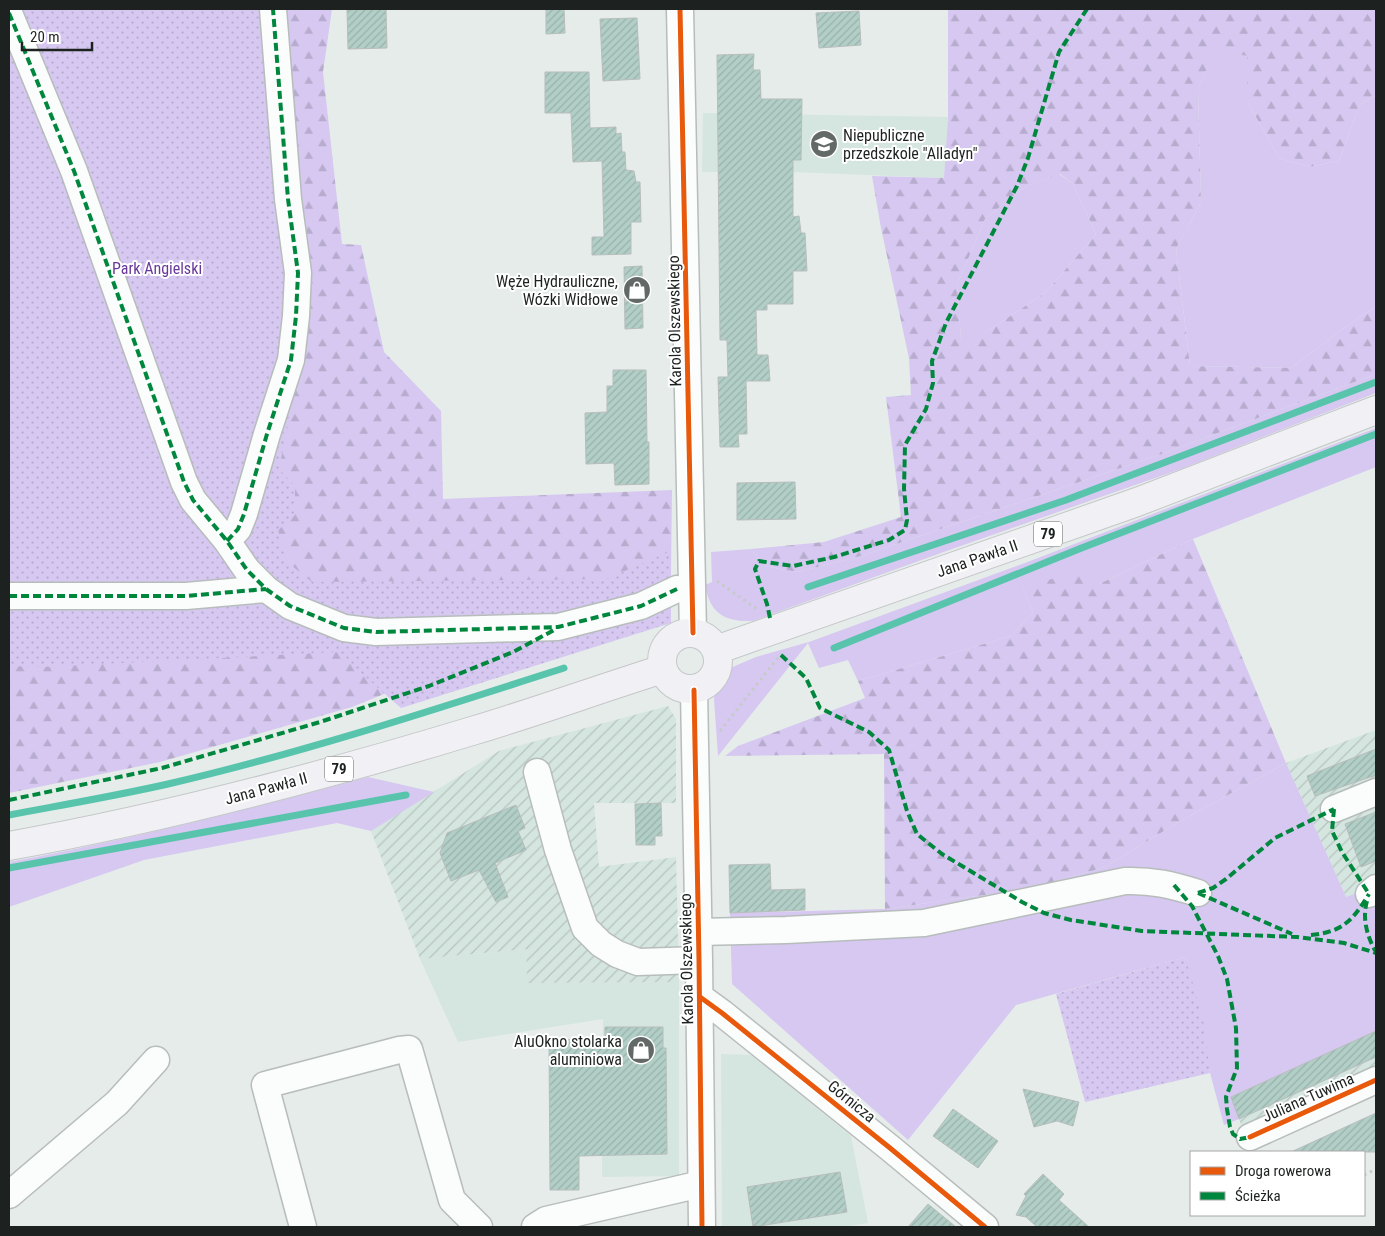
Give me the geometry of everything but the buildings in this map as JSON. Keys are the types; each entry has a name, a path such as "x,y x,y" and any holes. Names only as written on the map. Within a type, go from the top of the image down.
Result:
{"main road":[{"name":"Jana Pawła II","path":"716,650 1137,502 1376,410"},
{"path":"693,633 707,638 716,650 719,660 717,671 712,680 704,687 694,690 678,687 671,682 663,669 663,654 671,640 678,636 693,633"},
{"name":"Jana Pawła II","path":"9,846 131,822 323,773 474,730 663,669"}],"street":[{"path":"227,541 238,529 244,514 291,360 296,316 298,273 288,199 273,9"},
{"name":"Karola Olszewskiego","path":"680,9 693,633"},
{"path":"9,13 74,171 192,500 227,541 247,570 266,589 290,606 316,618 344,628 376,632 558,628 641,606 677,589"},
{"path":"9,596 186,596 266,589"},
{"name":"Karola Olszewskiego","path":"694,690 702,1227"},
{"path":"537,772 558,850 585,928 601,944 617,954 638,962 699,960"},
{"path":"1334,809 1376,792"},
{"path":"698,932 786,930 924,923 1125,880 1147,880 1166,883 1198,893"},
{"name":"Górnicza","path":"700,997 890,1148 985,1227"},
{"path":"303,1227 265,1085 409,1049 452,1200 479,1227"},
{"path":"9,1195 117,1103 156,1060"},
{"name":"Juliana Tuwima","path":"1250,1137 1376,1080"},
{"path":"535,1227 546,1220 701,1184"}],"path":[{"path":"714,578 762,613"},
{"path":"716,735 781,655 779,646"}],"shaded area":[{"name":"Niepubliczne przedszkole \"Alladyn\"","path":"703,113 948,117 944,178 793,172 702,172"},
{"path":"668,706 676,719 676,803 594,803 599,867 676,857 679,982 527,983 526,949 420,959 371,831 499,751"},
{"path":"1376,730 1376,886 1346,897 1286,763"},
{"path":"526,949 527,983 679,982 679,1176 602,1177 603,1019 458,1042 420,959"},
{"path":"1376,1032 1376,1070 1244,1133 1231,1097"},
{"path":"721,1054 751,1055 851,1136 868,1223 842,1227 722,1227"}],"green space":[{"name":"Park Angielski","path":"9,9 332,9 323,72 342,244 361,245 384,352 441,411 443,499 672,490 671,575 352,707 160,762 9,793"},
{"name":"Park Angielski","path":"9,9 281,9 304,345 279,469 295,486 295,515 278,530 286,561 312,582 606,579 671,551 671,623 401,708 337,652 44,667 9,666"},
{"path":"948,9 1376,9 1376,97 1373,96 1359,106 1339,161 1309,167 1279,158 1247,101 1247,56 1215,50 1198,89 1201,202 1176,249 1190,366 1291,368 1355,320 1376,307 1376,374 1159,455 861,556 798,572 764,566 751,549 824,542 901,517 886,397 911,395 909,358 881,228 872,176 944,178 948,117","holes":["1060,174 1073,184 1096,234 1046,292 991,329 961,340 957,285 985,219 1025,187"]},
{"path":"1215,49 1247,56 1247,101 1279,158 1309,167 1339,161 1359,106 1373,96 1376,97 1376,307 1355,320 1291,368 1190,366 1176,249 1201,202 1198,89"},
{"path":"1059,174 1073,184 1096,234 1046,292 991,329 961,341 957,285 985,219 1025,187"},
{"path":"1376,374 1376,393 1181,469 753,621 727,618 715,609 707,595 705,585 712,582 711,552 751,549 764,566 798,572 861,556 1159,455"},
{"path":"1376,428 1376,467 1193,539 1099,584 1023,588 1033,612 1011,636 858,681 848,660 819,668 808,643 718,756 714,699 716,684 728,669 756,657 809,642 1025,563"},
{"path":"1193,539 1286,763 1177,823 1105,867 1033,888 885,909 884,754 725,756 738,746 865,698 858,681 1011,636 1033,612 1023,588 1077,571 1099,584"},
{"path":"1286,763 1346,897 1376,886 1376,1032 1231,1097 1239,1119 1224,1125 1210,1073 1185,957 1016,1005 908,1140 732,984 730,913 885,909 1033,888 1105,867 1177,823"},
{"path":"368,777 434,792 371,831 337,823 144,860 9,907 9,862 189,823"},
{"path":"1185,957 1203,1018 1210,1073 1085,1102 1056,994"}],"waterway":[{"path":"808,587 1066,500 1376,382"},
{"path":"834,648 1079,549 1376,434"},
{"path":"9,815 148,788 268,759 564,668"},
{"path":"9,868 406,795"}],"marked path":[{"path":"227,541 238,529 244,514 291,360 296,316 298,273 288,199 273,9"},
{"path":"770,618 755,569 759,561 793,566 834,557 889,540 905,530 907,520 904,489 905,445 926,409 933,383 932,361 946,323 1017,186 1028,158 1059,52 1087,9"},
{"path":"9,13 74,171 184,482 193,500 227,541 247,570 266,589 290,606 344,628 376,632 558,627 641,606 677,589"},
{"path":"9,596 186,596 266,589"},
{"path":"9,800 162,768 320,722 429,686 513,652 556,629"},
{"path":"781,655 806,678 820,708 869,732 889,750 907,811 917,834 942,854 1022,902 1044,913 1071,920 1142,931 1297,937 1344,943 1376,953"},
{"path":"1334,809 1332,831 1342,852 1369,894"},
{"path":"1198,893 1213,888 1226,879 1275,838 1334,809"},
{"path":"1174,885 1192,906 1218,956 1227,979 1236,1028 1237,1068 1226,1097 1227,1109 1233,1134 1240,1139 1250,1137"},
{"path":"1198,893 1292,934"},
{"path":"1311,935 1339,928 1352,918 1369,894"},
{"path":"1367,901 1366,927 1376,952"}],"cycle path":[{"path":"680,9 693,633"},
{"path":"694,690 702,1227"},
{"path":"700,997 890,1148 985,1227"},
{"path":"1250,1137 1376,1080"}],"place":[{"name":"Niepubliczne przedszkole \"Alladyn\"","path":"824,144"},
{"name":"Węże Hydrauliczne, Wózki Widłowe","path":"637,290"},
{"name":"AluOkno stolarka aluminiowa","path":"641,1050"}]}
